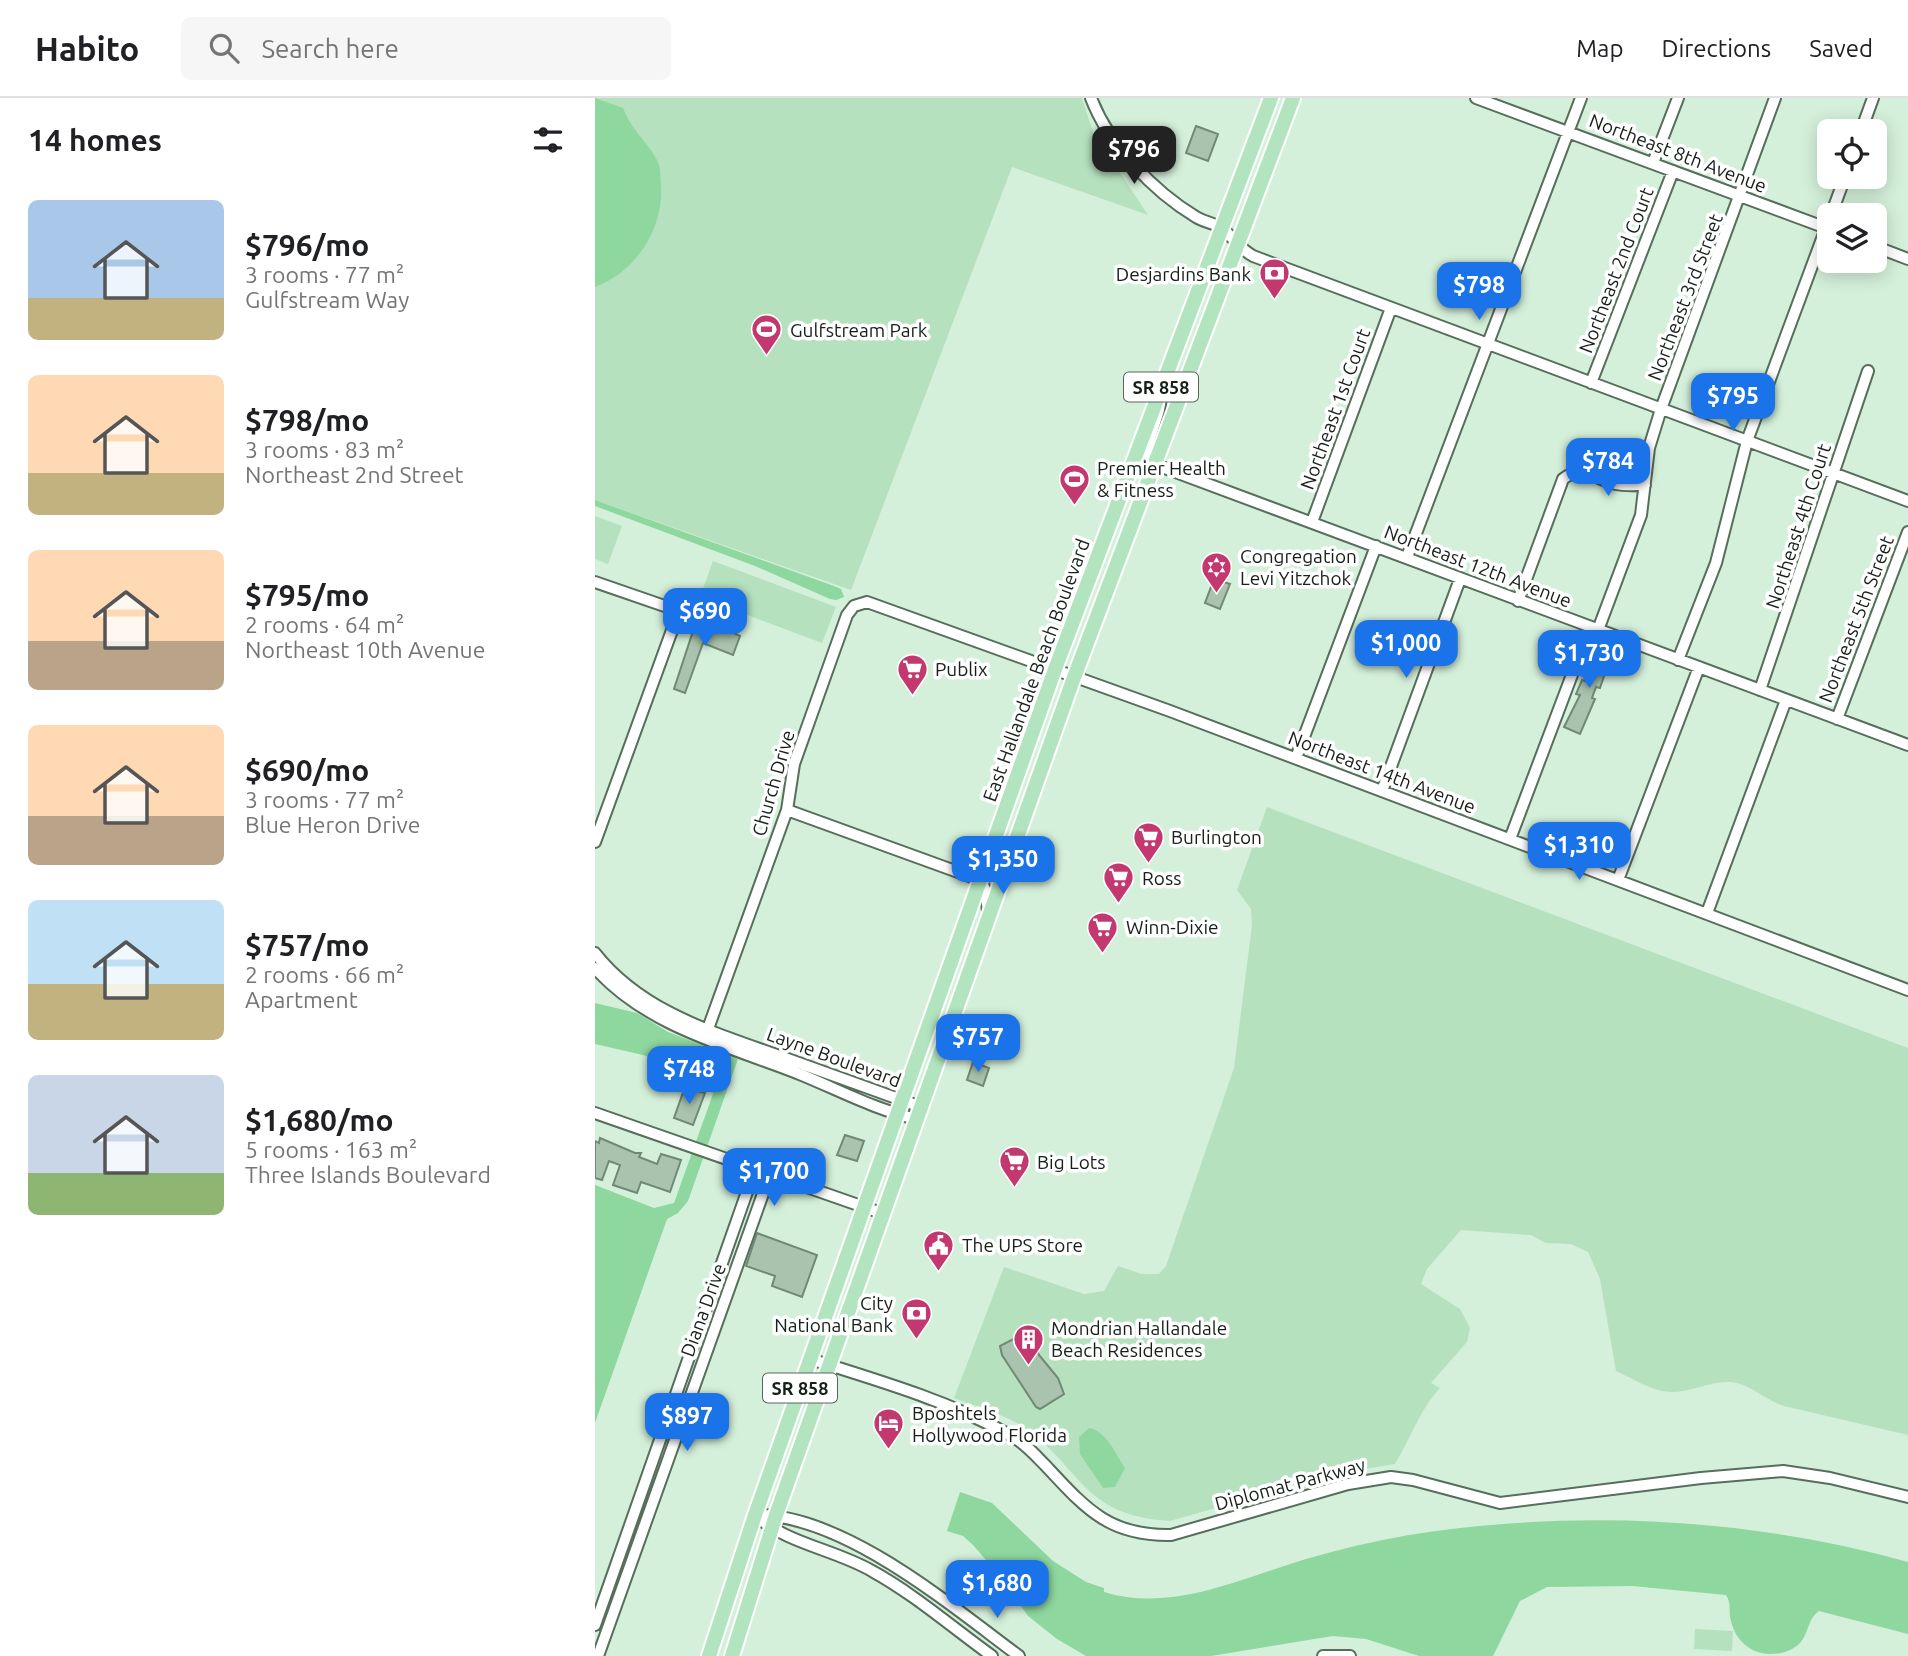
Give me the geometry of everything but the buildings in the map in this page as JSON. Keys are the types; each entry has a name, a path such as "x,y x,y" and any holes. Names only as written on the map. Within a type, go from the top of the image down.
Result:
{"main road":[{"name":"East Hallandale Beach Boulevard","path":"709,1656 755,1515 1055,669 1271,98"},
{"name":"East Hallandale Beach Boulevard","path":"732,1656 776,1515 1075,677 1293,98"},
{"path":"1128,532 1127,516 1142,470 1135,458"},
{"path":"995,838 995,867 1000,886"}],"street":[{"path":"1091,98 1107,132 1139,169 1180,206 1199,219 1222,229 1237,247 1391,308 1908,501"},
{"path":"1407,557 1581,98"},
{"name":"Northeast 2nd Court","path":"1653,163 1678,98"},
{"name":"Northeast 3rd Street","path":"1510,839 1641,515 1649,447 1661,409 1775,98"},
{"path":"1865,119 1873,98"},
{"name":"Northeast 8th Avenue","path":"1482,99 1817,221"},
{"name":"Northeast 2nd Court","path":"1591,383 1673,170"},
{"path":"1887,251 1908,259"},
{"path":"1678,660 1716,564 1747,441 1817,254"},
{"name":"Northeast 1st Court","path":"1312,522 1391,308"},
{"name":"Northeast 4th Court","path":"1760,690 1786,621 1868,371"},
{"path":"1154,464 1149,458 1148,449 1161,412 1160,389"},
{"name":"Northeast 12th Avenue","path":"1154,464 1908,745"},
{"path":"1518,601 1563,480 1571,472 1582,471 1618,485 1645,485"},
{"name":"Northeast 5th Street","path":"1837,719 1908,532"},
{"path":"1296,758 1376,545"},
{"path":"1382,791 1460,579"},
{"path":"595,582 679,611 595,842"},
{"name":"Church Drive","path":"706,1034 787,810 794,764 847,615 860,604 881,605"},
{"name":"Northeast 14th Avenue","path":"881,605 1296,758 1908,990"},
{"path":"1618,880 1699,667"},
{"path":"1707,913 1786,700"},
{"path":"787,810 980,880 987,898 988,920"},
{"name":"Layne Boulevard","path":"595,953 643,1002"},
{"name":"Layne Boulevard","path":"595,968 643,1002 706,1034 899,1115 919,1113"},
{"name":"Layne Boulevard","path":"706,1034 904,1101 919,1113"},
{"path":"595,1113 884,1214"},
{"name":"Diana Drive","path":"595,1625 755,1169"},
{"name":"Diana Drive","path":"598,1656 770,1174"},
{"name":"Diplomat Parkway","path":"810,1359 996,1427 1033,1452 1094,1515 1111,1525 1146,1536 1171,1535 1348,1484 1391,1477 1413,1480 1500,1503 1701,1478 1783,1471 1830,1478 1908,1497"},
{"path":"755,1515 776,1515 849,1541 887,1560 1019,1656"},
{"path":"755,1515 771,1530 838,1554 874,1572 992,1656"},
{"path":"614,1570 627,1574"},
{"path":"1323,1656 1350,1656"}],"shaded area":[{"name":"Gulfstream Park","path":"595,98 1082,98 1093,132 1148,215 1012,167 851,590 595,500"},
{"path":"595,98 623,108 630,123 649,148 660,170 661,200 653,232 645,246 623,270 595,287"},
{"path":"595,500 834,586 841,589 844,597 830,599 755,566 595,506"},
{"path":"595,516 622,526 608,564 595,559"},
{"path":"713,561 836,607 822,643 700,597"},
{"path":"1267,807 1908,1048 1908,1435 1784,1406 1737,1383 1723,1382 1671,1392 1643,1384 1616,1371 1600,1279 1588,1252 1571,1244 1546,1243 1531,1235 1461,1230 1427,1269 1421,1284 1460,1309 1470,1328 1467,1342 1431,1383 1440,1388 1421,1415 1395,1464 1335,1474 1170,1521 1139,1517 1116,1509 1097,1498 1037,1437 1015,1422 954,1398 1004,1267 1084,1294 1104,1291 1118,1266 1142,1274 1159,1274 1166,1266 1234,1068 1252,925 1251,909 1237,890"},
{"path":"595,1003 637,1013 668,1032 738,1059 688,1201 678,1213 667,1219 595,1423 595,1185 654,1208 674,1203 713,1094 709,1080 703,1076 643,1055 595,1044"},
{"path":"1089,1428 1106,1439 1125,1468 1115,1487 1103,1488 1080,1454 1079,1437"},
{"path":"960,1492 992,1503 1053,1561 1086,1582 1104,1588 1104,1592 1154,1599 1205,1591 1357,1546 1409,1535 1471,1527 1597,1520 1723,1527 1785,1535 1908,1562 1908,1634 1819,1611 1797,1646 1782,1653 1763,1653 1750,1649 1736,1634 1726,1595 1632,1586 1547,1587 1520,1601 1493,1656 1419,1656 1366,1639 1333,1636 1211,1656 1086,1656 1057,1639 1028,1616 999,1575 973,1545 963,1536 947,1531"},
{"path":"1695,1629 1733,1631 1732,1651 1694,1649"}],"place":[{"name":"Desjardins Bank","path":"1274,301"},
{"name":"Gulfstream Park","path":"767,357"},
{"name":"Premier Health & Fitness","path":"1074,506"},
{"name":"Congregation Levi Yitzchok","path":"1217,594"},
{"name":"Publix","path":"912,696"},
{"name":"Burlington","path":"1148,864"},
{"name":"Ross","path":"1119,905"},
{"name":"Winn-Dixie","path":"1103,954"},
{"name":"Big Lots","path":"1014,1189"},
{"name":"The UPS Store","path":"939,1272"},
{"name":"City National Bank","path":"916,1341"},
{"name":"Mondrian Hallandale Beach Residences","path":"1028,1366"},
{"name":"Bposhtels Hollywood Florida","path":"889,1451"}]}
